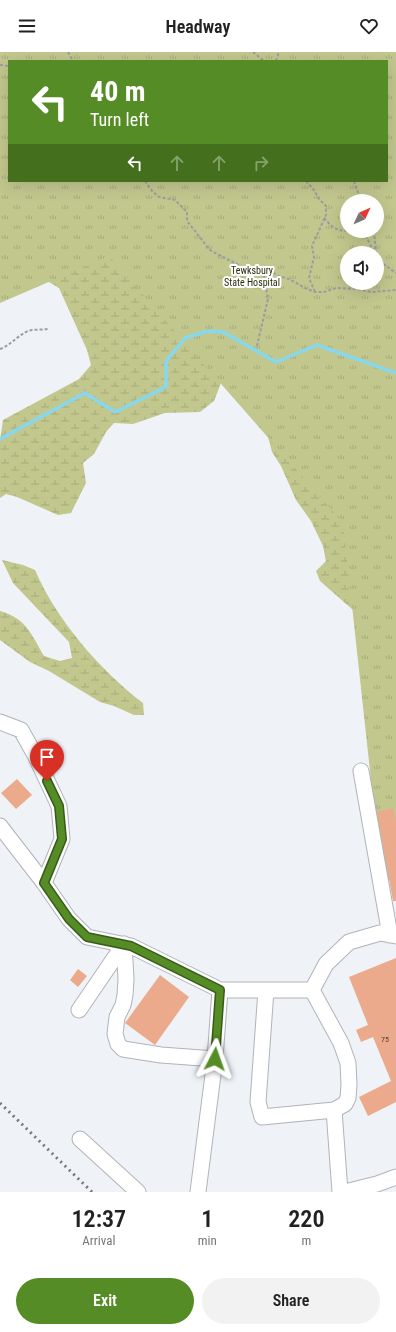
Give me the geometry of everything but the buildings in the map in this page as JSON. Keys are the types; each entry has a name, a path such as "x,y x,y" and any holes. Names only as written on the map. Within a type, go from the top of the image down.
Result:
{"lane":[{"path":"0,722 21,730 35,755 59,806 62,839 44,883"},
{"path":"312,990 326,964 350,942 380,933 393,935 361,771"},
{"path":"0,826 44,883 69,919 87,937 131,946 220,990 312,990"},
{"path":"79,1010 124,944"},
{"path":"124,944 126,979 123,1005 117,1017 115,1034 118,1044 123,1049 161,1055 215,1059"},
{"path":"198,1192 215,1059 220,990"},
{"path":"266,990 258,1102 262,1117 334,1110 345,1104 348,1098 350,1085 348,1063 341,1043 312,990"},
{"path":"334,1110 340,1192"},
{"path":"80,1139 138,1192"},
{"path":"345,1192 377,1184 396,1177"}],"path":[{"path":"253,52 263,60"},
{"path":"146,182 152,191 159,197 175,200 187,212 187,220 210,250 237,264 244,270 271,271 278,276 289,279 315,292 324,292 336,288 357,289 371,292 396,290"},
{"path":"307,182 326,206 324,218 312,246 314,257 309,278 315,292"},
{"path":"354,182 359,194"},
{"path":"324,218 333,227 340,231"},
{"path":"384,264 396,273"},
{"path":"257,346 268,299 263,271"},
{"path":"0,349 6,347 20,335 29,331 48,329"}],"green space":[{"name":"Tewksbury State Hospital","path":"0,52 396,52 396,879 382,881 343,523 109,256 0,303"},
{"path":"0,76 8,182 11,182 339,336 353,610 320,581 316,571 326,561 323,546 311,521 296,500 281,466 272,452 265,425 226,370 214,401 200,412 165,413 133,424 114,423 106,432 94,454 83,463 86,483 71,513 58,515 17,497 6,494 0,498 0,440 3,420 79,379 91,365 87,350 59,288 17,263 0,249"},
{"path":"2,560 23,565 35,570 55,608 68,626 96,660 127,690 143,703 144,715 134,715 114,706 100,702 49,671 30,662 0,640 0,611 16,618 27,628 44,656 60,661 72,658 69,642 13,583"}],"waterway":[{"path":"0,439 85,393 115,412 166,387 166,361 185,338 208,331 223,332 276,362 317,345 396,373"}],"railway":[{"path":"0,1103 92,1192"}],"route":[{"path":"47,781 59,806 62,839 44,883 69,919 87,937 131,946 220,990 215,1059"}]}
